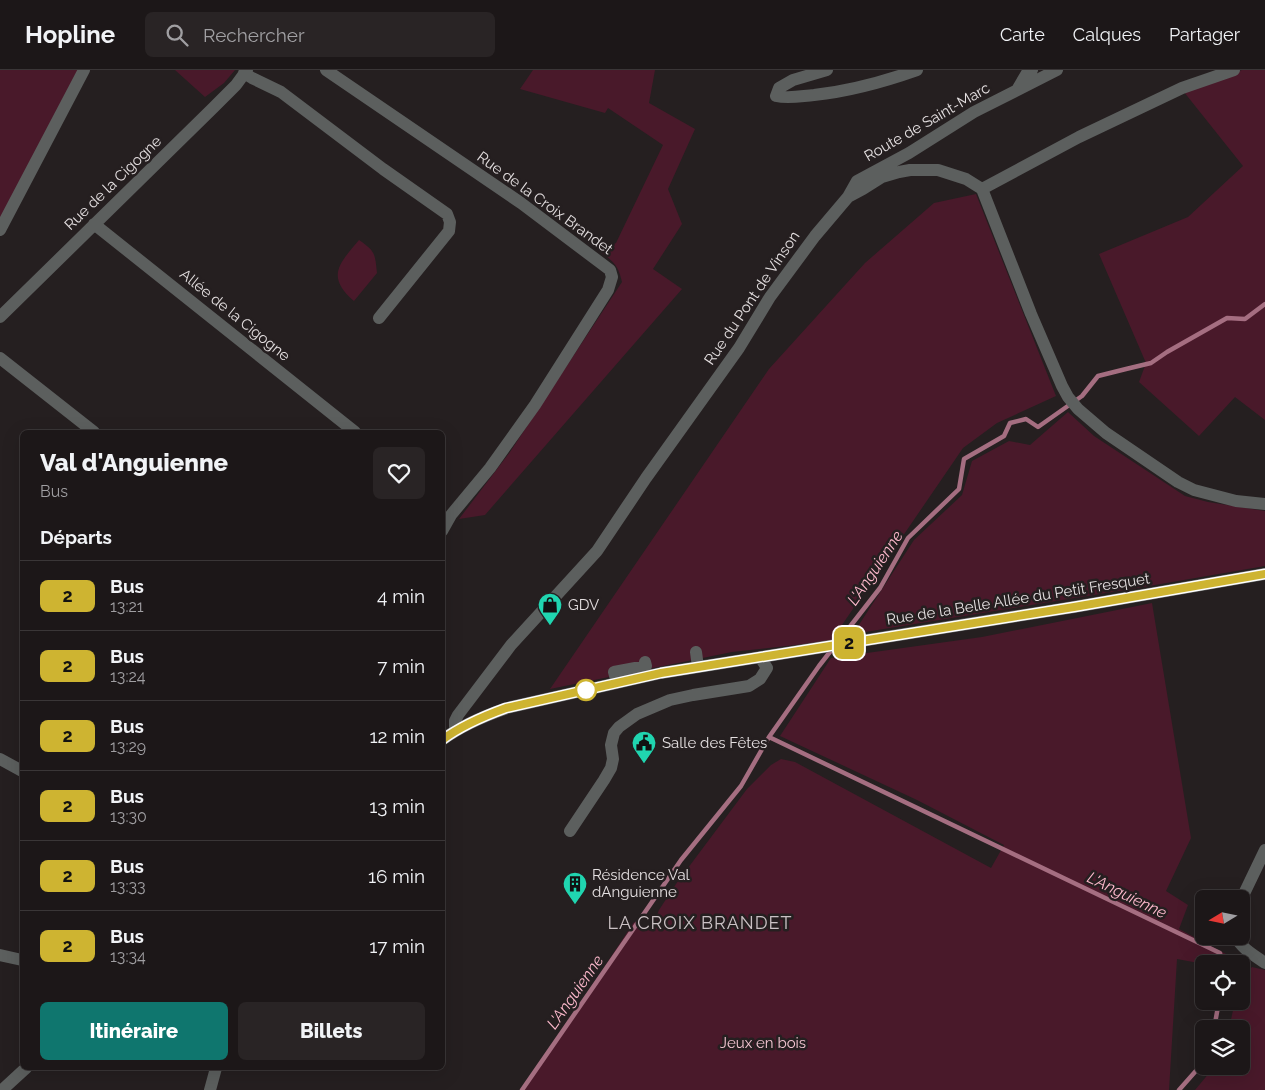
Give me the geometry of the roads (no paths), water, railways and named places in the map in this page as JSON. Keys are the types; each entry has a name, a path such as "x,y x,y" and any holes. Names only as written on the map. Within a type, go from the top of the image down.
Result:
{"street":[{"path":"0,230 84,70"},
{"name":"Rue de la Croix Brandet","path":"326,70 520,204 610,270 612,277 608,290 535,405 490,468 451,515 445,526"},
{"path":"827,70 793,80 779,88 776,96 786,98 838,92 888,81 917,70"},
{"path":"1016,90 1027,73 1032,70"},
{"name":"Route de Saint-Marc","path":"848,197 857,181 974,112 1057,70"},
{"path":"1234,70 1182,88 1079,137 982,189 1031,314 1068,397 1078,409 1106,433 1162,472 1194,490 1236,501 1265,504"},
{"path":"246,72 252,78 281,92 383,169 447,214 450,222 449,231 380,318"},
{"name":"Rue de la Cigogne","path":"0,317 213,108 246,72"},
{"name":"Rue du Pont de Vinson","path":"455,730 455,721 458,715 511,645 597,551 646,478 739,348 770,296 815,236 848,197 882,177 910,170 938,170 966,179 982,189"},
{"name":"Allée de la Cigogne","path":"94,224 352,430"},
{"path":"0,358 91,430"},
{"name":"Rue de la Belle Allée du Petit Fresquet","path":"445,738 455,730 506,708 661,673 1064,609 1265,574"},
{"path":"696,652 698,667"},
{"path":"570,831 611,768 614,759 612,745 614,733 619,727 637,714 670,700 693,694 749,686 760,679 767,668 760,657"},
{"path":"617,683 614,672 646,666 645,662"},
{"path":"0,759 20,770"},
{"path":"1246,890 1265,850"},
{"path":"1240,945 1265,963"},
{"path":"0,955 20,960"},
{"path":"2,1090 24,1070"},
{"path":"210,1090 215,1070"}],"waterway":[{"name":"L'Anguienne","path":"838,642 880,588 908,538 959,489 964,459 1004,436 1010,423 1026,419 1038,427 1082,396 1098,376 1151,363 1227,318 1245,319 1265,304"},
{"name":"L'Anguienne","path":"522,1090 681,860 741,786 769,737 833,648"},
{"name":"L'Anguienne","path":"769,737 1220,953 1220,955"},
{"name":"L'Anguienne","path":"1216,1020 1217,1010"},
{"name":"L'Anguienne","path":"1179,1090 1195,1072"}],"place":[{"name":"GDV","path":"550,626"},
{"name":"Salle des Fêtes","path":"644,764"},
{"name":"Résidence Val dAnguienne","path":"575,905"}],"district":[{"name":"LA CROIX BRANDET","path":"700,922"}],"park label":[{"name":"Jeux en bois","path":"763,1043"}]}
